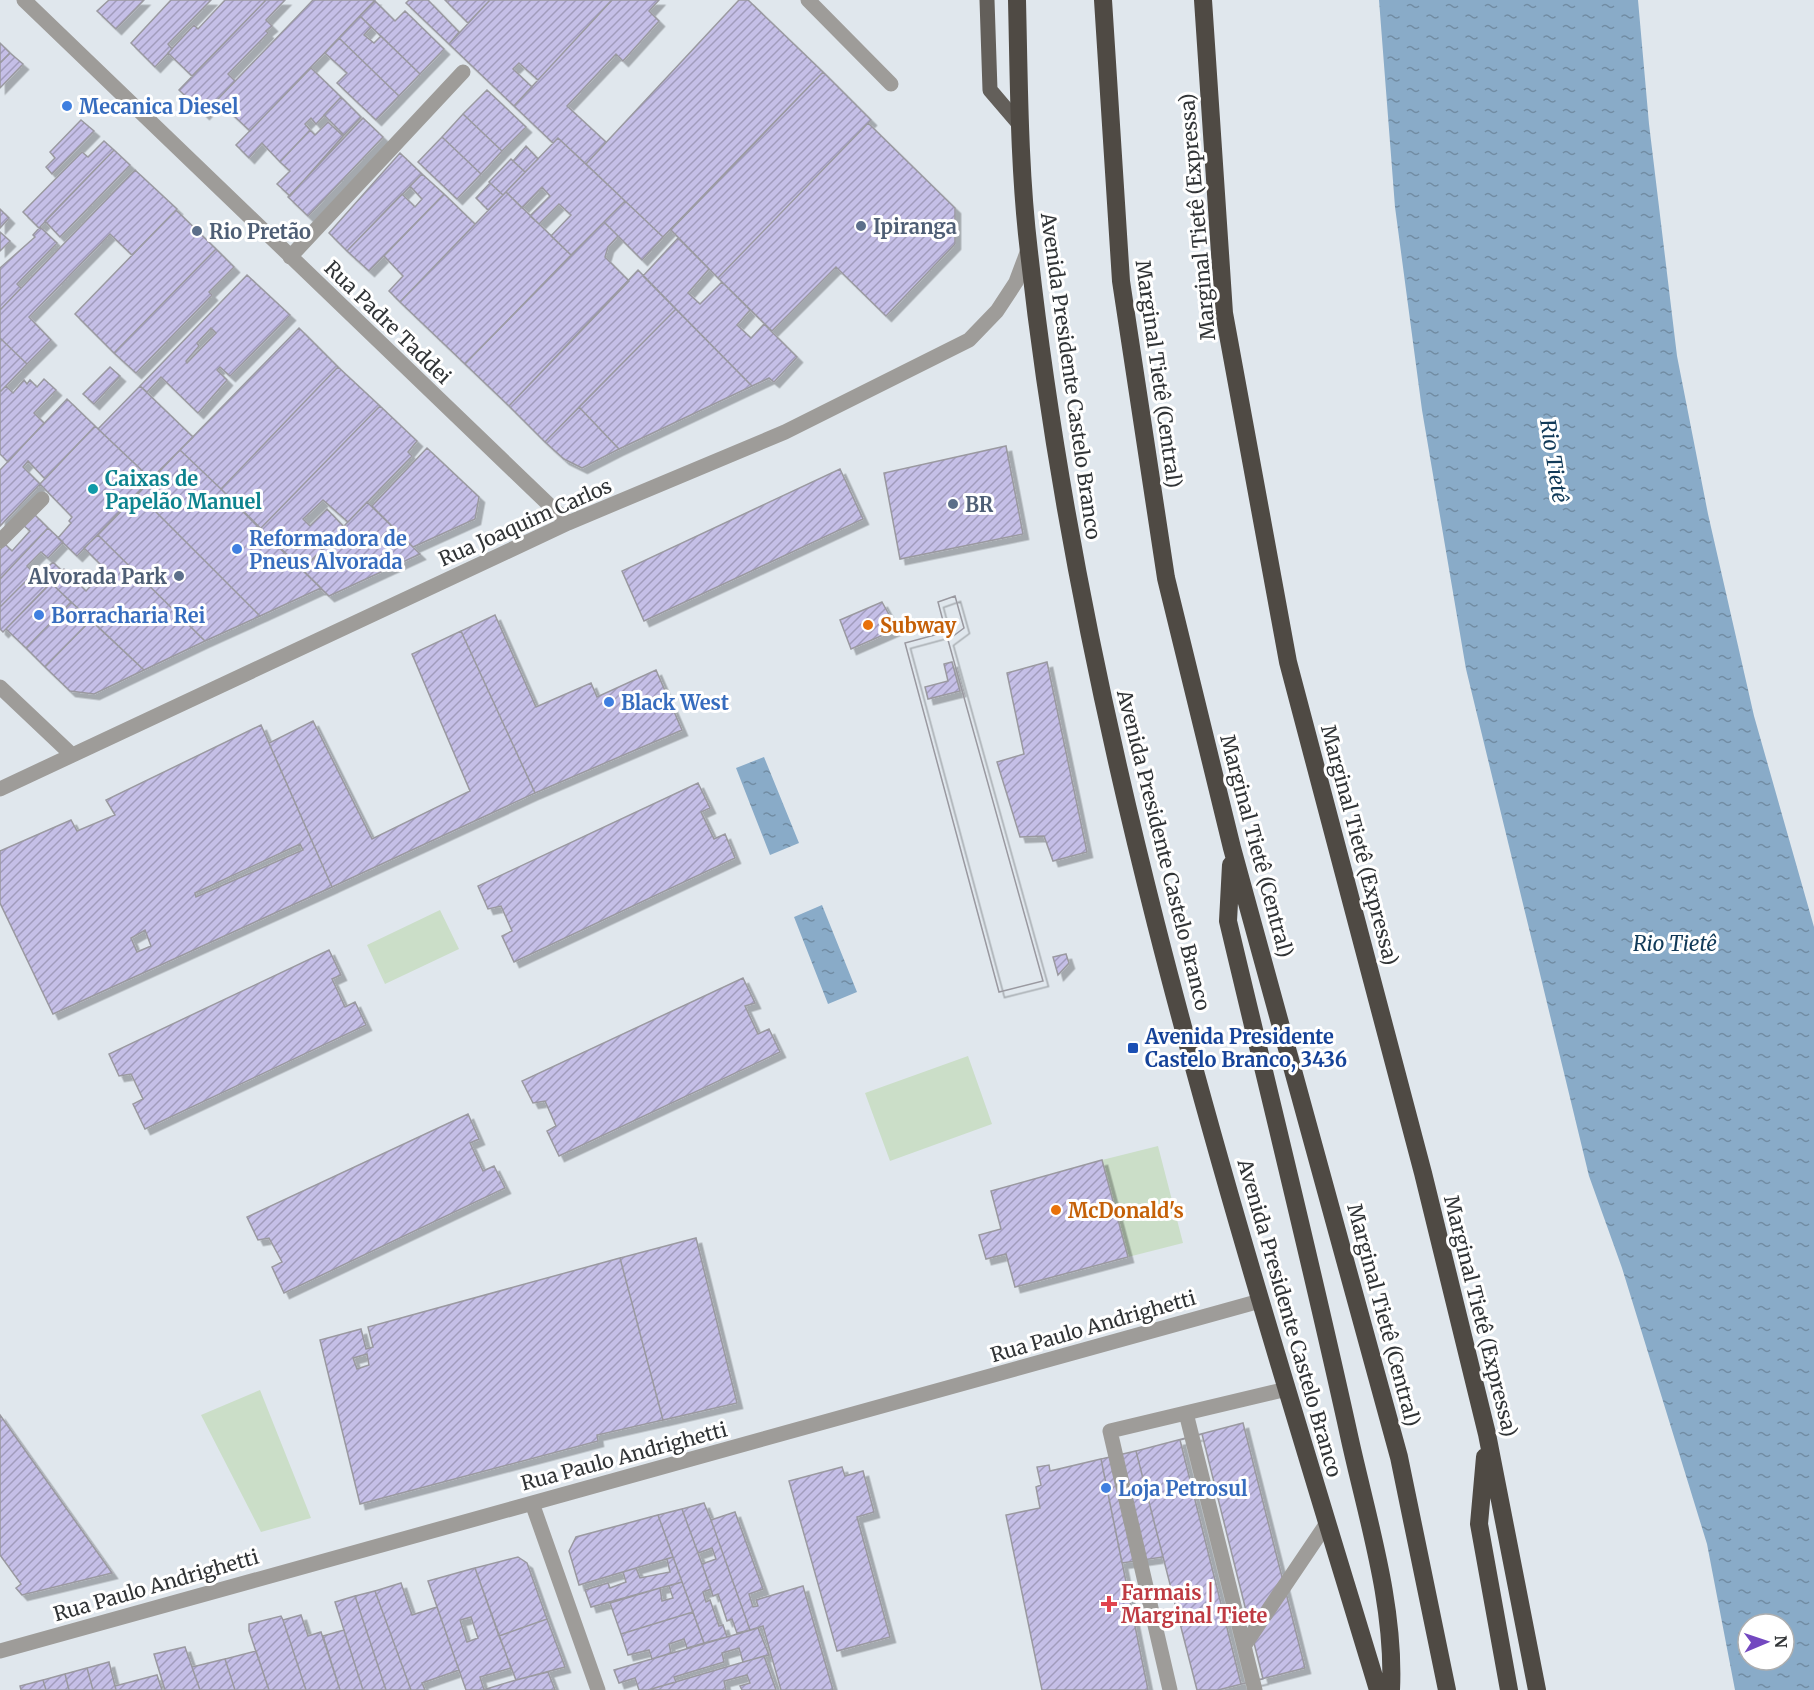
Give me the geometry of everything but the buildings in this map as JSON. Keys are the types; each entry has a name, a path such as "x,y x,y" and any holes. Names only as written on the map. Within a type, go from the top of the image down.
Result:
{"highway":[{"name":"Avenida Presidente Castelo Branco","path":"1017,0 1020,125 1028,250 1067,527 1118,774 1260,1301 1378,1690"},
{"name":"Marginal Tietê (Central)","path":"1103,0 1122,292 1166,578 1232,848 1400,1457 1447,1690"},
{"name":"Marginal Tietê (Expressa)","path":"1203,0 1224,313 1288,662 1423,1173 1487,1434 1537,1690"},
{"path":"1232,848 1228,921 1338,1384 1386,1605 1393,1657 1391,1690"},
{"path":"1487,1434 1479,1524 1509,1690"}],"main road":[{"path":"987,0 990,90 1020,125"}],"street":[{"name":"Rua Padre Taddei","path":"24,0 568,524"},
{"path":"808,0 891,84"},
{"path":"290,257 463,72"},
{"name":"Rua Joaquim Carlos","path":"0,789 568,524 785,432 969,340 997,311 1010,291 1028,250"},
{"path":"0,541 42,499"},
{"path":"0,687 72,755"},
{"name":"Rua Paulo Andrighetti","path":"0,1650 1260,1301"},
{"path":"1170,1690 1110,1431 1287,1389"},
{"path":"1186,1413 1255,1690"},
{"path":"532,1503 598,1690"},
{"path":"1244,1646 1327,1523"}],"green space":[{"path":"440,910 459,949 385,984 367,945"},
{"path":"968,1056 992,1124 890,1161 865,1093"},
{"path":"1158,1146 1183,1243 1128,1257 1102,1160"},
{"path":"260,1390 311,1518 261,1532 201,1415"}],"water":[{"name":"Rio Tietê","path":"1379,0 1638,0 1649,124 1677,356 1708,514 1754,716 1814,927 1814,1690 1735,1690 1707,1544 1622,1268 1589,1176 1466,669 1422,410 1395,207"},
{"path":"764,757 799,843 770,855 736,768"},
{"path":"822,905 857,992 828,1004 794,917"}],"place":[{"name":"Mecanica Diesel","path":"67,106"},
{"name":"Ipiranga","path":"861,226"},
{"name":"Rio Pretão","path":"197,231"},
{"name":"Caixas de Papelão Manuel","path":"93,489"},
{"name":"BR","path":"953,504"},
{"name":"Reformadora de Pneus Alvorada","path":"237,549"},
{"name":"Alvorada Park","path":"179,576"},
{"name":"Borracharia Rei","path":"39,615"},
{"name":"Subway","path":"868,625"},
{"name":"Black West","path":"609,702"},
{"name":"Avenida Presidente Castelo Branco, 3436","path":"1133,1048"},
{"name":"McDonald's","path":"1056,1210"},
{"name":"Loja Petrosul","path":"1106,1488"},
{"name":"Farmais | Marginal Tiete","path":"1109,1604"}]}
